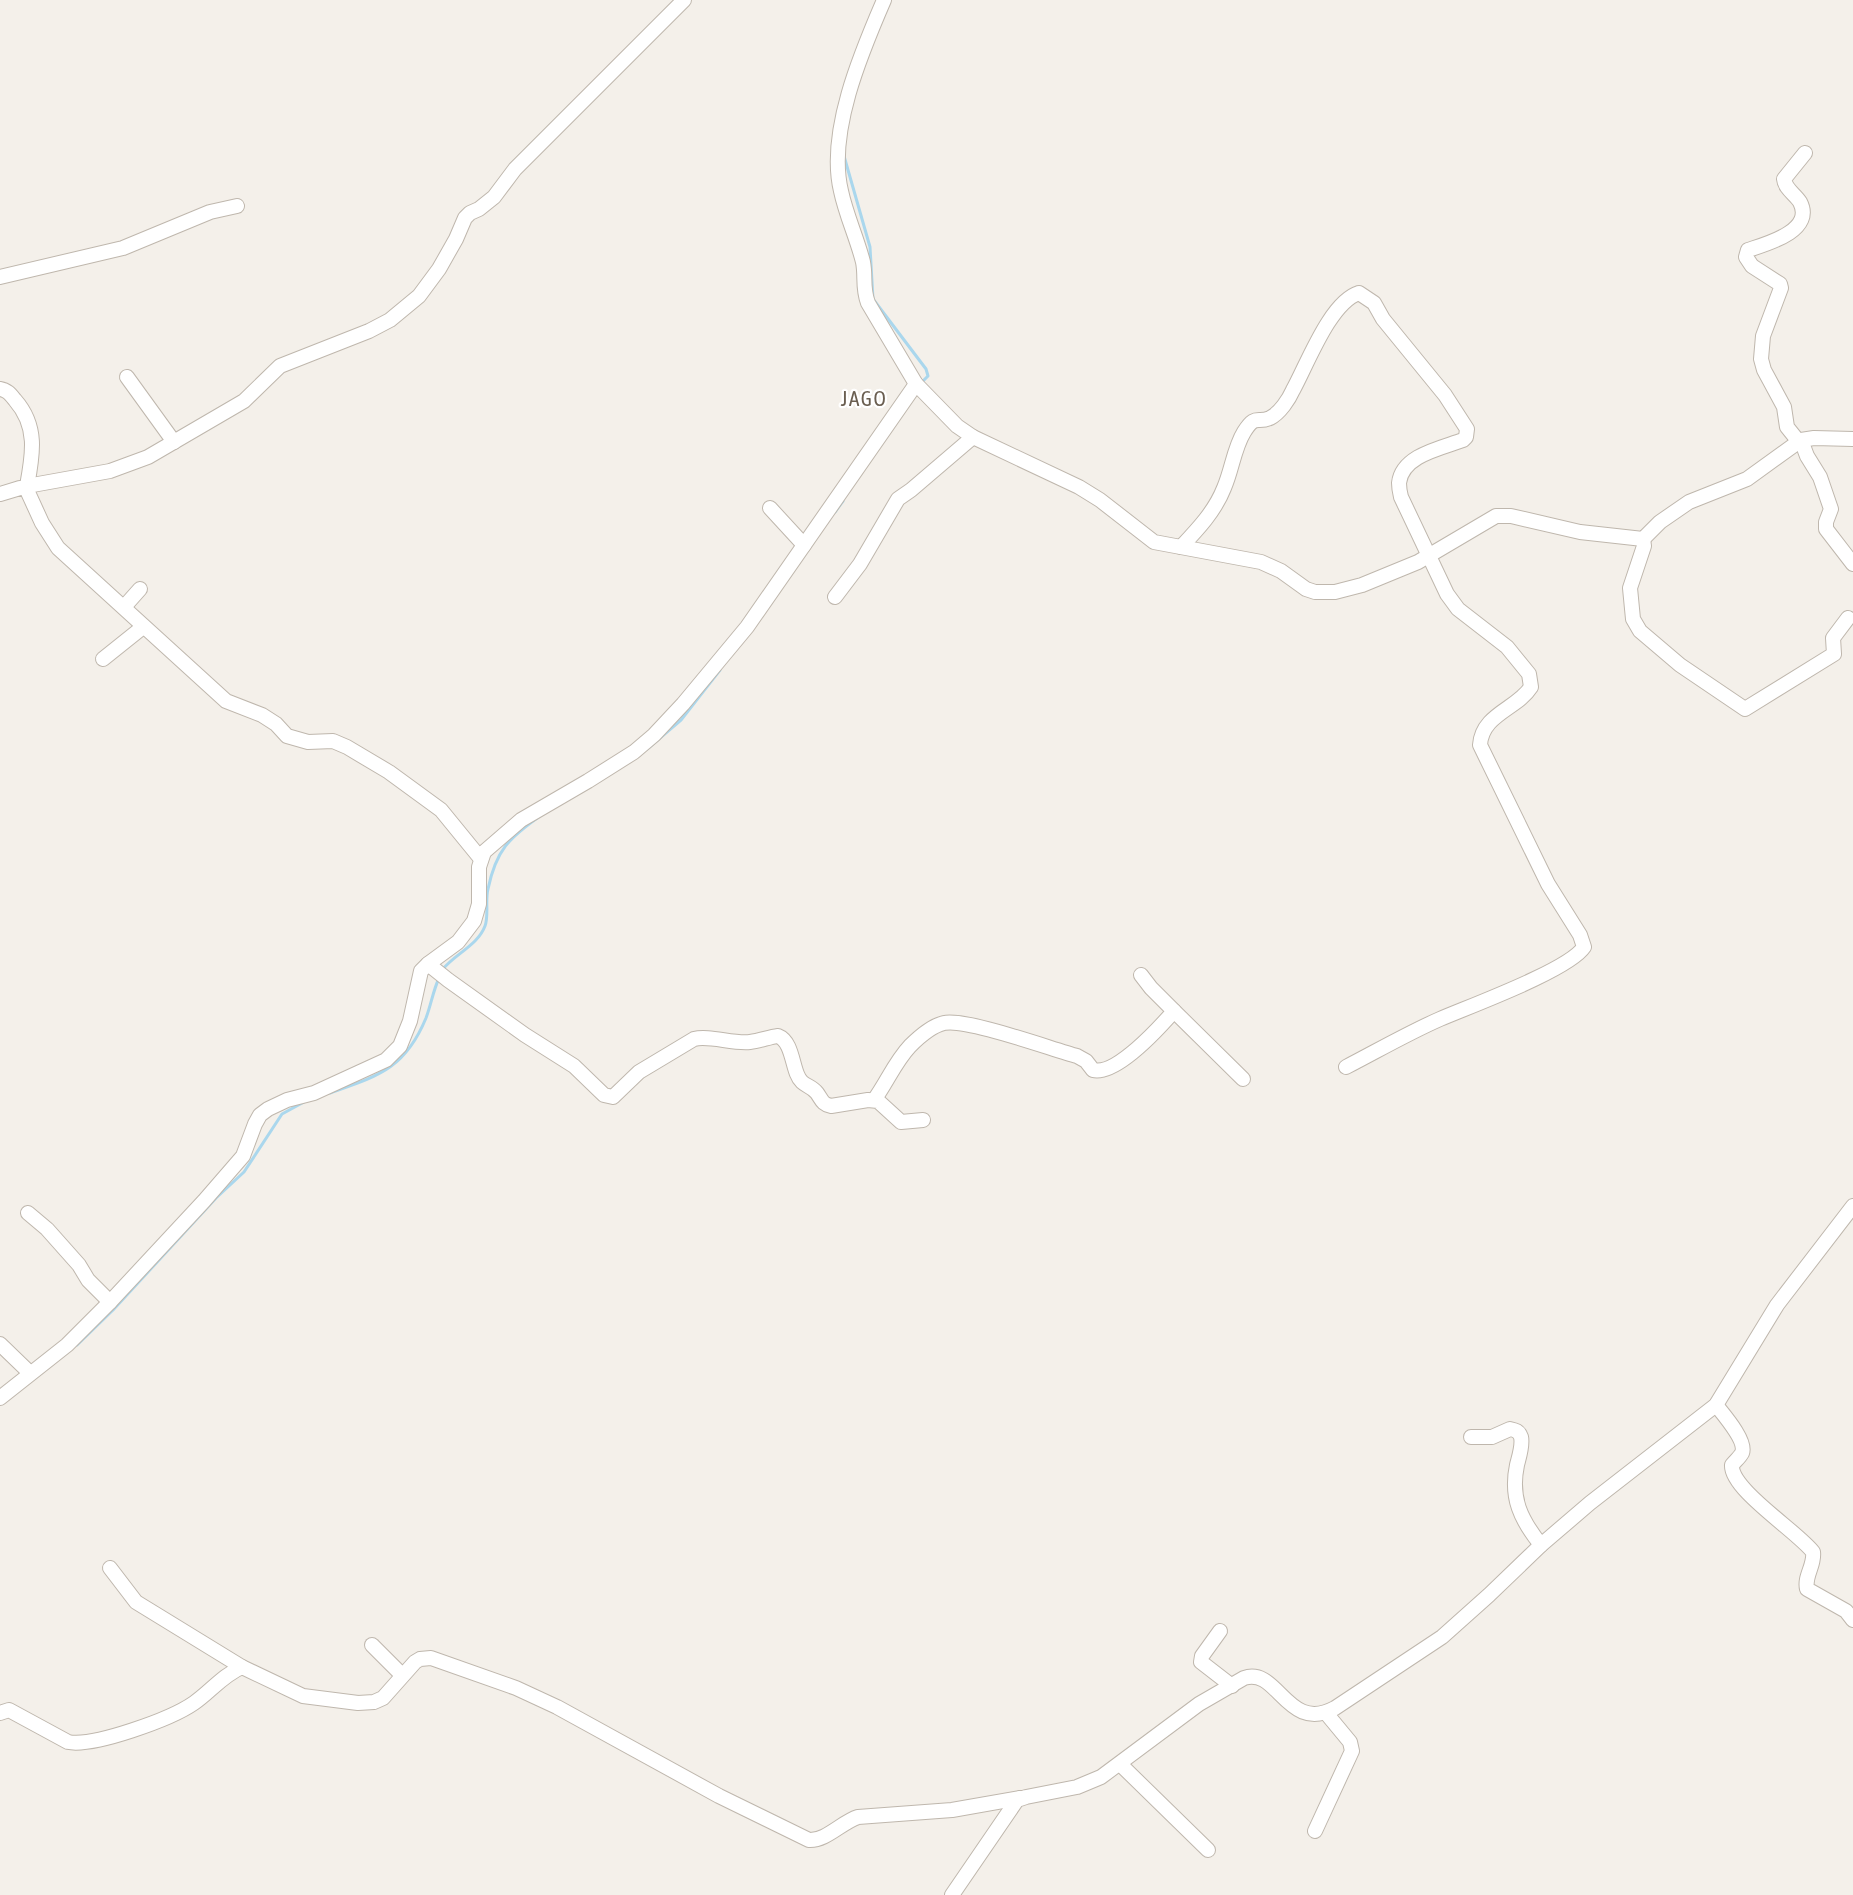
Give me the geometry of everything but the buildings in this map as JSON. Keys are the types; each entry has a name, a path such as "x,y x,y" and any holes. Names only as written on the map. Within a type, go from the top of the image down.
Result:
{"street":[{"path":"0,494 110,471 148,457 244,401 280,366 369,331 403,310 419,296 439,269 465,218 494,197 515,169 684,0"},
{"path":"884,0 862,50 845,108 839,142 841,191 863,262 863,291 868,303 918,386 957,426 973,437 1079,487 1100,500 1154,542 1262,562 1281,571 1306,589 1316,592 1335,592 1362,585 1418,562 1496,516 1511,516 1580,532 1643,539"},
{"path":"1805,153 1784,179 1784,184 1800,202 1802,217 1799,224 1782,238 1748,250 1746,257 1748,263 1780,284 1781,288 1763,336 1761,360 1784,407 1787,427 1800,441 1820,477 1831,509 1826,529 1853,564"},
{"path":"0,277 123,248 210,212 237,206"},
{"path":"1181,547 1215,507 1245,431 1257,419 1271,418 1283,405 1293,391 1322,331 1346,302 1359,293 1374,303 1383,319 1445,395 1467,429 1463,440 1422,455 1410,463 1399,482 1401,497 1447,594 1458,609 1507,647 1529,674 1531,687 1527,694 1490,721 1481,736 1479,745 1548,884 1580,935 1584,947 1560,965 1475,1005 1439,1019 1346,1067"},
{"path":"128,377 174,442"},
{"path":"0,1398 56,1354 110,1302 243,1156 260,1115 279,1104 314,1093 386,1060 394,1054 400,1046 410,1021 419,976 458,942 474,921 479,904 481,859 488,846 521,820 634,752 654,735 683,704 747,627 918,386"},
{"path":"0,389 7,391 19,405 29,423 33,436 33,451 27,487 33,506 54,543 143,627 226,700 262,715 276,724 287,736 308,742 333,741 389,772 441,810 481,859"},
{"path":"836,597 860,564 898,499 973,437"},
{"path":"1643,539 1660,522 1689,502 1747,479 1800,441 1814,438 1853,439"},
{"path":"770,508 804,545"},
{"path":"1643,539 1644,546 1630,588 1633,619 1640,631 1680,665 1745,710 1833,654 1833,638 1848,618"},
{"path":"124,607 140,589"},
{"path":"103,659 143,627"},
{"path":"430,965 525,1035 574,1066 609,1098 613,1097 639,1072 694,1039 751,1042 776,1036 782,1037 787,1043 801,1082 814,1090 825,1104 831,1106 874,1100 882,1104 901,1122 923,1120"},
{"path":"1141,975 1151,988 1243,1079"},
{"path":"874,1100 909,1047 929,1030 946,1022 977,1027 1077,1056 1086,1061 1093,1070 1102,1071 1125,1057 1156,1032 1174,1011"},
{"path":"111,1568 136,1602 242,1667 303,1696 374,1702 383,1698 402,1675 420,1659 432,1658 516,1688 557,1707 719,1796 809,1840 814,1841 852,1819 869,1814 919,1813 1077,1787 1101,1777 1199,1704 1248,1677 1260,1678 1304,1712 1314,1715 1326,1713 1442,1637 1590,1503 1716,1406 1777,1305 1853,1206"},
{"path":"28,1213 47,1229 79,1265 88,1280 110,1302"},
{"path":"0,1344 30,1373"},
{"path":"1716,1406 1732,1425 1742,1447 1742,1453 1732,1465 1734,1476 1769,1513 1813,1552 1814,1559 1806,1583 1807,1589 1846,1611 1853,1620"},
{"path":"1471,1437 1482,1439 1492,1437 1510,1429 1520,1434 1521,1442 1515,1477 1518,1504 1522,1520 1541,1545"},
{"path":"1220,1631 1202,1656 1201,1662 1233,1686"},
{"path":"372,1645 402,1675"},
{"path":"0,1713 3,1710 9,1710 69,1743 92,1741 171,1717 192,1705 228,1675 242,1667"},
{"path":"1316,1832 1352,1750 1350,1742 1326,1713"},
{"path":"1120,1764 1208,1850"},
{"path":"952,1895 1020,1798"}],"waterway":[{"path":"844,156 870,247 873,299 926,369 928,376 921,383"},
{"path":"835,512 843,501"},
{"path":"647,749 681,720 720,670"},
{"path":"443,969 482,933 487,917 488,889 495,864 512,838 540,816"},
{"path":"330,1093 376,1075 399,1060 418,1035 439,978"},
{"path":"77,1345 113,1310 216,1198 244,1172 282,1114 304,1102"}],"district":[{"name":"JAGO","path":"864,398"}]}
